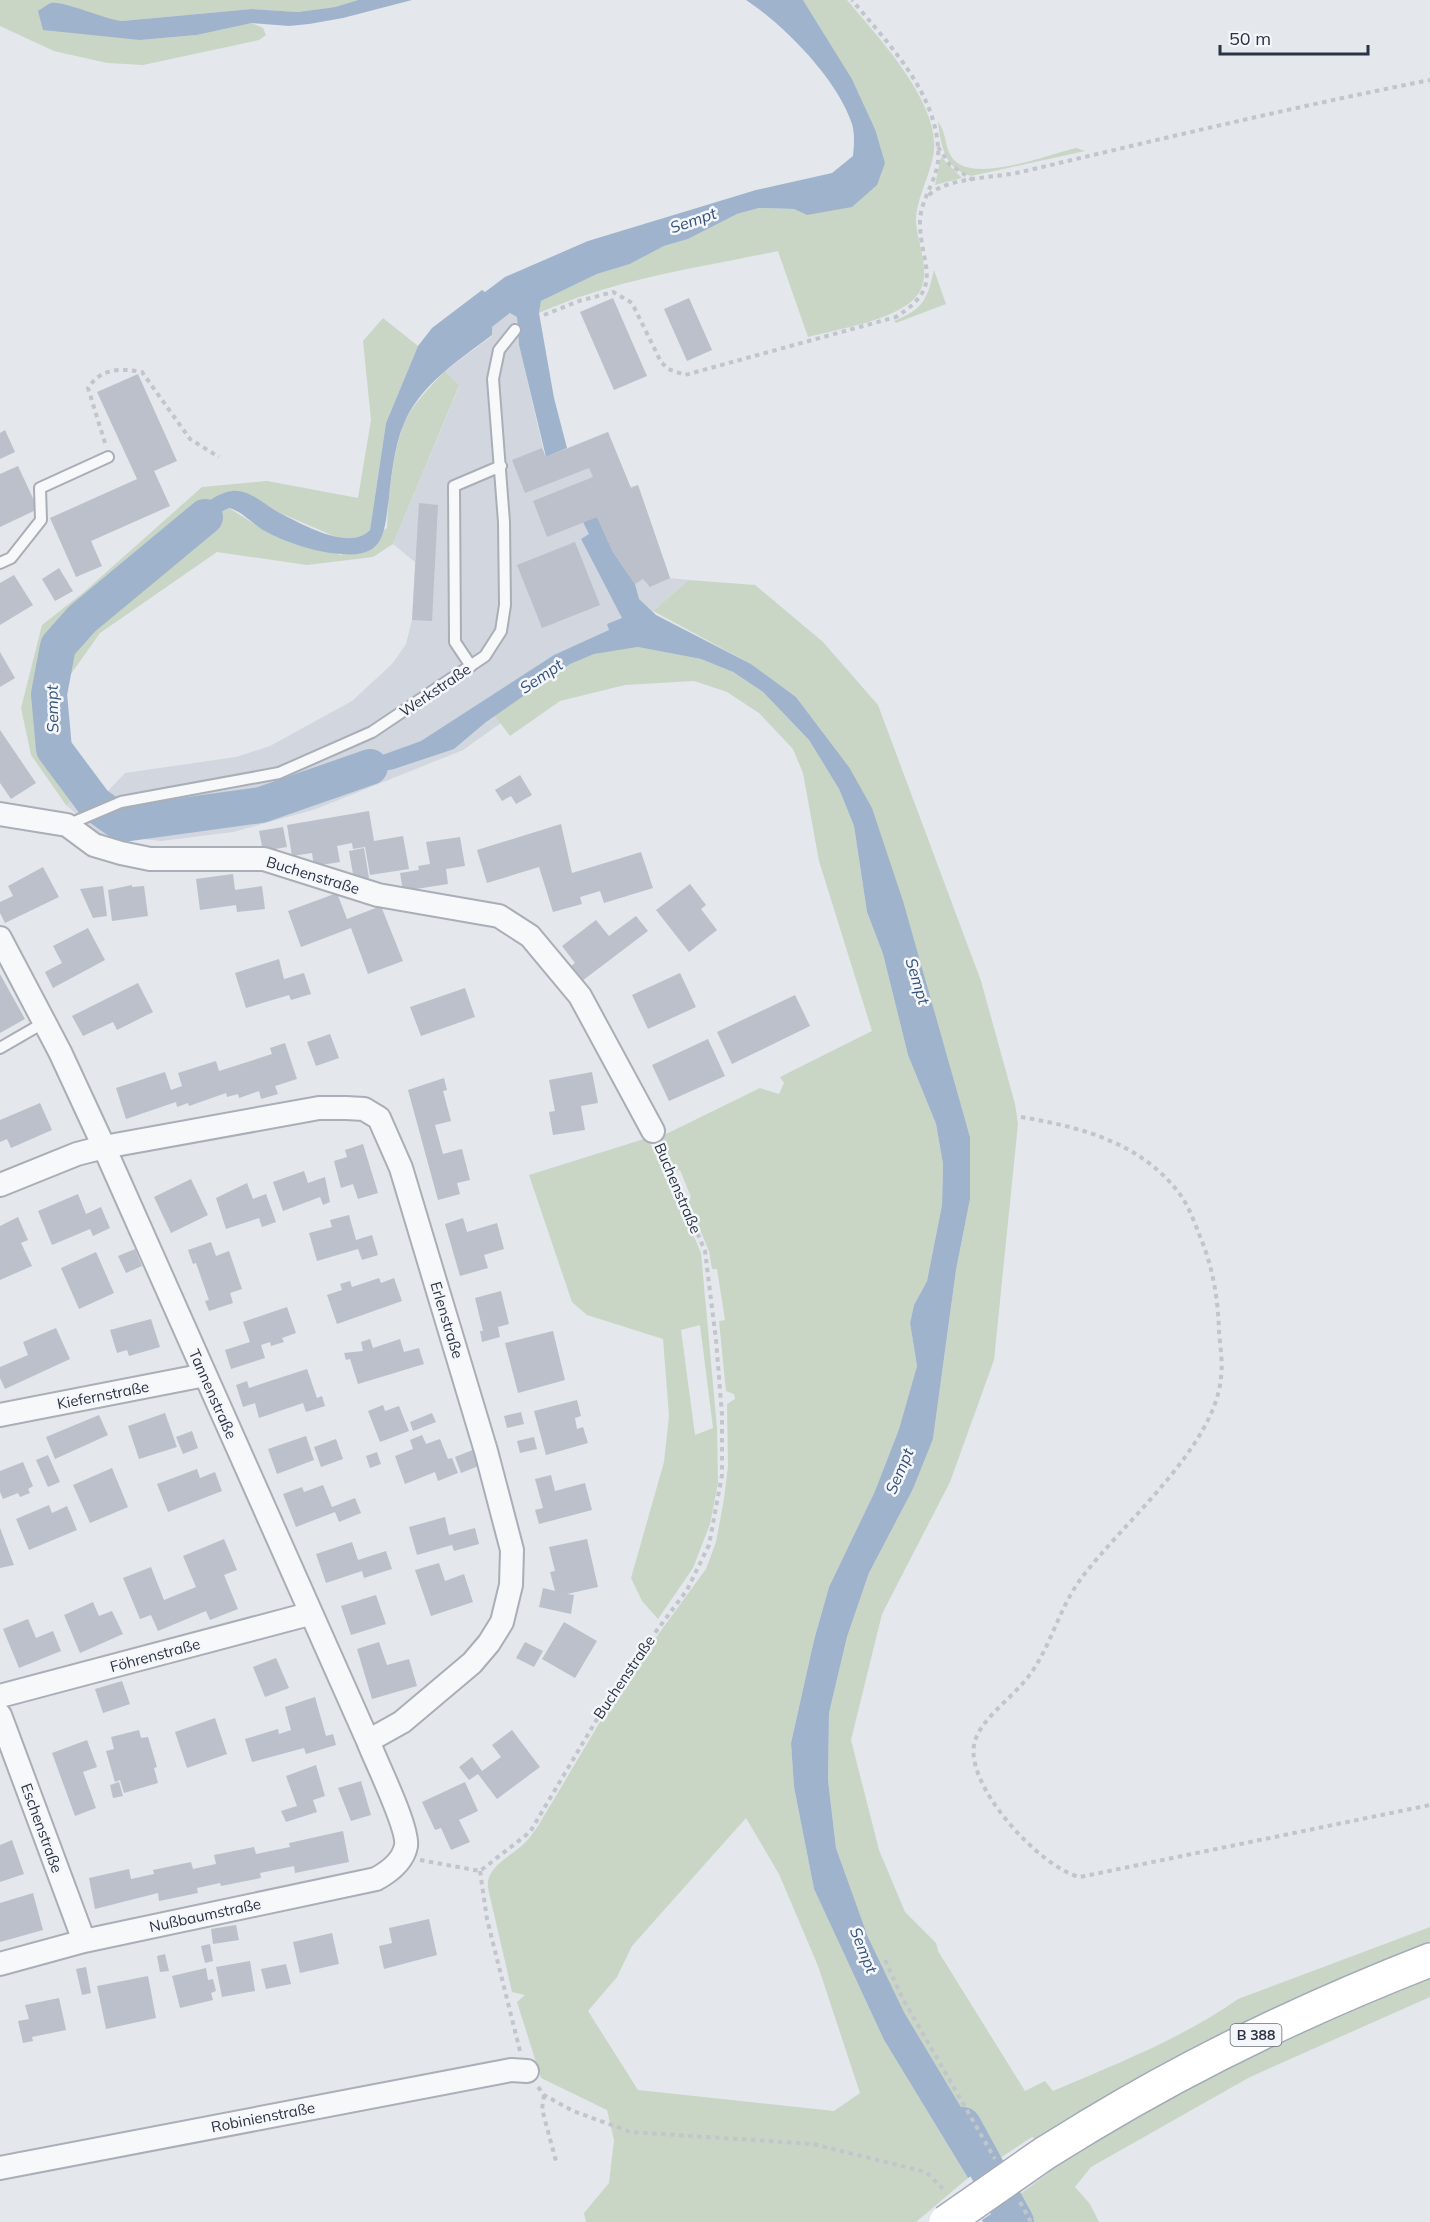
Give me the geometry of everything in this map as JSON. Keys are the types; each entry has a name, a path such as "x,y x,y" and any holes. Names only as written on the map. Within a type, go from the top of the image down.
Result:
{"main road":[{"name":"B 388","path":"947,2208 1045,2153 1144,2093 1263,2031 1359,1988 1430,1960"}],"street":[{"name":"Buchenstraße","path":"0,814 67,825 94,845 130,855 150,859 264,859 378,895 499,916 530,936 580,996 653,1131"},
{"name":"Tannenstraße","path":"0,938 45,1023 104,1147 309,1614 368,1741 406,1834 402,1856"},
{"name":"Erlenstraße","path":"0,1185 77,1154 104,1147 319,1108 364,1109 379,1118 401,1168 486,1451 512,1550 511,1585 502,1622 472,1663 402,1722 368,1741"},
{"name":"Kiefernstraße","path":"0,1415 205,1375"},
{"name":"Föhrenstraße","path":"0,1695 309,1614"},
{"name":"Eschenstraße","path":"0,1715 84,1941"},
{"name":"Nußbaumstraße","path":"0,1965 84,1941 376,1880 391,1869 402,1856"},
{"name":"Robinienstraße","path":"0,2168 511,2070 527,2071"}],"lane":[{"name":"Werkstraße","path":"67,825 121,802 279,773 372,732 485,656 501,631 505,605 501,466 493,379 499,350 515,330"},
{"path":"0,563 11,558 41,520 40,488 108,457"},
{"path":"471,666 455,642 454,486 501,466"},
{"path":"0,1048 45,1023"}],"path":[{"path":"544,315 579,301 613,292 632,303 661,362 668,369 685,375 896,317 920,298 929,274 920,222 922,207 936,170 938,146 930,112 916,82 852,0"},
{"path":"927,197 938,188 999,177 1246,119 1430,80"},
{"path":"938,146 950,165 973,180"},
{"path":"108,457 103,430 88,388 95,378 118,368 142,372 190,440 219,457"},
{"path":"1020,1116 1095,1134 1125,1147 1147,1161 1179,1194 1209,1259 1218,1309 1221,1377 1213,1408 1183,1460 1079,1582 1055,1627 1044,1654 1022,1686 996,1711 976,1738 973,1755 975,1771 991,1797 1038,1854 1058,1869 1080,1876 1430,1805"},
{"name":"Buchenstraße","path":"480,1871 530,1832 622,1677 687,1590 709,1545 722,1475 722,1427 716,1340 705,1251 653,1131"},
{"path":"402,1856 480,1871 487,1919 516,2040 527,2071 544,2094 573,2111 632,2132 813,2144 926,2172 947,2208"},
{"path":"885,1960 903,1999 998,2162"},
{"path":"544,2094 542,2109 556,2161"},
{"path":"1014,2192 1031,2222"}],"shaded area":[{"path":"510,313 517,317 519,345 545,457 608,432 630,487 638,485 670,578 689,580 653,611 618,649 550,680 496,716 501,723 463,750 316,809 233,832 161,841 99,834 66,805 91,788 107,792 125,773 236,757 270,746 352,701 392,664 406,644 412,620 415,562 393,544 459,387 445,371 492,336 492,327"}],"green space":[{"path":"0,0 358,0 335,7 298,12 252,9 122,21 105,19 64,4 140,40 197,35 252,23 263,28 266,35 259,40 143,65 107,63 54,51 0,26"},
{"path":"803,0 847,0 904,70 927,111 933,132 934,151 917,213 917,231 924,272 920,291 914,299 904,307 879,319 808,337 778,251 627,283 597,291 539,313 541,301 597,274 630,264 664,246 688,239 737,214 759,208 795,209 807,215 875,129 852,79"},
{"path":"938,122 954,160 964,166 978,169 1012,165 1076,148 1085,151 971,176 962,173 949,162 943,147"},
{"path":"941,157 962,178 935,185"},
{"path":"934,270 946,304 896,323 894,321 912,312 923,302"},
{"path":"383,318 418,346 386,423 370,530 362,538 343,540 278,512 251,495 232,491 164,545 173,552 211,517 229,508 269,533 341,555 387,528 396,449 403,426 416,404 445,371 459,386 393,544 373,557 307,565 217,552 100,633 66,681 64,731 78,760 107,792 91,788 66,805 31,755 21,708 42,625 84,592 202,487 267,481 358,498 371,420 363,341"},
{"path":"689,580 755,585 823,642 878,705 981,981 1015,1104 1018,1124 994,1360 950,1482 882,1614 851,1740 879,1850 905,1912 936,1943 938,1951 1025,2091 1045,2081 1053,2091 1172,2038 1238,1999 1430,1927 1430,1944 1351,1974 1216,2037 1035,2139 1032,2137 994,2162 904,2012 868,1937 836,1848 828,1780 829,1713 847,1637 869,1573 913,1489 933,1439 956,1270 970,1199 970,1137 944,1048 849,767 796,697 751,664 653,611"},
{"path":"638,647 701,659 733,672 763,692 809,740 839,789 854,826 867,912 883,954 908,1055 936,1124 943,1164 942,1205 927,1281 914,1305 910,1323 917,1366 899,1429 875,1491 829,1587 814,1640 791,1743 794,1787 814,1889 884,2040 968,2178 916,2222 586,2222 584,2213 609,2183 614,2140 607,2110 541,2078 517,2002 525,1995 512,1992 488,1888 488,1881 494,1869 525,1843 538,1826 625,1680 706,1569 716,1542 728,1466 727,1404 735,1399 734,1394 726,1391 719,1321 725,1320 717,1269 712,1269 709,1251 687,1199 691,1197 680,1170 675,1171 660,1137 760,1088 779,1094 784,1083 780,1077 872,1031 819,861 803,773 793,749 759,713 727,692 694,681 625,685 560,701 510,736 495,716 570,664 594,654","holes":["746,1818 779,1874 818,1966 860,2093 834,2111 638,2090 588,2011 617,1977 632,1946"]},
{"path":"634,1112 675,1192 701,1253 717,1428 718,1483 710,1524 693,1568 658,1619 642,1601 631,1578 664,1462 669,1416 663,1339 587,1315 572,1302 529,1175 644,1139 631,1113","holes":["700,1325 713,1428 695,1435 681,1330"]},
{"path":"1430,1973 1430,1997 1250,2077 1091,2167 1075,2187 1090,2204 1099,2222 1025,2222 1012,2200 1047,2174 1055,2164 1175,2090"}],"water":[{"path":"358,0 412,0 343,18 309,24 289,26 252,23 197,35 140,40 43,30 38,11 49,4 56,3 122,21 252,9 298,12 335,7"},
{"path":"746,0 803,0 852,79 875,129 885,163 877,185 852,207 807,215 794,209 759,208 737,214 688,239 664,246 630,264 597,274 541,301 539,313 554,398 567,448 546,457 519,345 517,317 510,313 492,327 492,335 453,364 429,386 410,412 400,434 396,452 384,531 375,547 367,552 342,554 322,552 301,546 263,530 242,514 229,508 211,517 172,552 164,545 204,505 223,493 232,491 244,492 278,512 325,534 350,538 361,536 370,530 386,423 418,346 432,328 482,290 485,292 505,277 588,241 756,190 832,173 853,156 852,124 835,89 793,39"},
{"path":"597,517 613,552 635,584 639,599 656,615 751,664 796,697 849,767 872,808 903,901 970,1137 970,1199 956,1270 933,1439 913,1489 869,1573 847,1637 829,1713 828,1780 836,1848 868,1937 904,2012 994,2162 968,2178 884,2040 814,1889 794,1787 791,1743 814,1640 829,1587 875,1491 899,1429 917,1366 910,1323 914,1305 927,1281 942,1205 943,1164 936,1124 908,1055 883,954 867,912 854,826 839,789 809,740 763,692 733,672 701,659 638,647 594,654 570,664 486,722 454,749 394,769 325,783 341,770 421,741 554,655 609,630 607,624 622,618 581,539 589,534 583,522"},
{"path":"1012,2200 1025,2222 983,2222 982,2220"}],"building":[{"path":"613,298 647,376 614,390 580,312"},
{"path":"689,298 712,350 687,361 664,309"},
{"path":"138,374 177,461 154,471 170,506 91,541 102,566 76,577 50,518 137,479 97,392"},
{"path":"5,430 15,452 0,459 0,433"},
{"path":"608,432 631,488 638,485 670,578 650,587 643,579 635,584 613,552 597,517 547,537 533,501 593,477 589,468 525,493 512,460 542,448 546,457"},
{"path":"18,466 38,509 0,527 0,474"},
{"path":"419,503 438,505 432,621 412,620"},
{"path":"575,542 600,605 542,628 517,565"},
{"path":"59,568 73,591 55,601 42,579"},
{"path":"14,575 33,605 0,625 0,583"},
{"path":"0,652 15,678 0,687"},
{"path":"0,730 36,783 11,799 0,783"},
{"path":"520,775 532,795 516,804 511,796 502,801 495,790"},
{"path":"369,811 374,841 403,836 409,869 370,875 365,847 353,849 352,843 337,846 340,862 314,866 312,853 292,856 287,825"},
{"path":"561,824 572,873 641,852 653,888 604,903 600,891 580,897 582,904 553,912 539,867 487,883 477,850"},
{"path":"283,827 287,847 263,851 259,831"},
{"path":"460,837 465,866 446,869 448,884 403,891 400,873 419,870 418,866 430,864 426,842"},
{"path":"364,848 369,878 354,880 349,851"},
{"path":"43,867 59,897 5,923 0,913 0,902 13,896 8,886"},
{"path":"233,874 235,890 262,886 265,909 237,912 236,905 200,910 196,879"},
{"path":"690,884 706,905 701,909 717,930 689,952 656,910"},
{"path":"132,885 132,887 144,886 148,916 112,921 108,890"},
{"path":"103,886 107,916 93,918 80,889"},
{"path":"337,893 347,919 381,906 403,961 368,974 351,928 301,947 288,911"},
{"path":"636,916 648,931 582,981 571,966 575,963 562,946 596,920 609,936"},
{"path":"88,928 105,960 53,988 45,972 62,963 53,946"},
{"path":"279,959 284,979 304,973 311,994 291,1000 289,995 246,1008 235,973"},
{"path":"680,973 696,1007 648,1029 632,995"},
{"path":"0,974 25,1019 0,1033"},
{"path":"138,983 153,1012 117,1030 113,1022 83,1036 72,1016"},
{"path":"465,988 475,1017 421,1036 410,1007"},
{"path":"795,995 810,1026 732,1064 717,1032"},
{"path":"330,1034 339,1058 316,1066 307,1042"},
{"path":"708,1039 725,1076 669,1101 652,1065"},
{"path":"285,1043 297,1079 275,1086 278,1094 261,1099 259,1091 239,1098 238,1094 227,1097 226,1093 189,1106 188,1103 177,1107 176,1102 126,1119 116,1088 165,1072 171,1090 182,1086 178,1073 216,1061 219,1071 272,1054 270,1048"},
{"path":"592,1072 598,1103 581,1106 585,1130 553,1135 549,1112 555,1111 549,1080"},
{"path":"444,1078 447,1090 443,1091 451,1121 435,1125 443,1154 462,1149 470,1180 457,1183 460,1194 438,1200 408,1090"},
{"path":"40,1103 52,1130 11,1148 7,1139 0,1142 0,1120"},
{"path":"363,1144 378,1193 358,1199 353,1184 341,1188 334,1161 347,1157 345,1150"},
{"path":"304,1171 308,1183 325,1177 330,1202 323,1205 320,1197 283,1211 273,1182"},
{"path":"191,1179 208,1215 171,1233 154,1197"},
{"path":"247,1183 253,1199 266,1194 276,1222 262,1227 259,1218 226,1229 216,1198"},
{"path":"78,1194 86,1214 101,1207 110,1228 93,1236 90,1229 52,1245 38,1211"},
{"path":"349,1215 356,1240 372,1235 378,1255 362,1260 358,1249 317,1261 309,1233 332,1227 330,1220"},
{"path":"18,1217 28,1240 21,1243 32,1266 0,1280 0,1226"},
{"path":"463,1218 467,1232 497,1223 504,1249 484,1255 488,1268 460,1276 445,1224"},
{"path":"211,1242 216,1256 229,1251 242,1289 230,1293 233,1303 209,1311 205,1301 209,1300 196,1263 193,1264 188,1250"},
{"path":"135,1249 142,1266 126,1273 118,1256"},
{"path":"96,1252 114,1293 79,1309 61,1268"},
{"path":"379,1278 381,1283 394,1278 402,1301 337,1324 327,1295 342,1290 340,1284 350,1281 352,1287"},
{"path":"501,1291 509,1324 498,1327 500,1337 482,1342 480,1331 483,1331 475,1298"},
{"path":"287,1307 296,1333 282,1338 284,1342 271,1346 270,1342 261,1345 265,1358 231,1369 225,1350 250,1342 243,1322"},
{"path":"151,1319 160,1347 129,1356 127,1350 117,1353 110,1330"},
{"path":"56,1328 70,1359 5,1389 0,1378 0,1367 28,1355 23,1342"},
{"path":"553,1331 565,1380 518,1393 505,1343"},
{"path":"370,1339 373,1348 400,1339 404,1352 419,1348 424,1364 358,1384 350,1359 346,1360 344,1353 363,1351 361,1342"},
{"path":"307,1369 317,1398 322,1396 325,1406 306,1412 303,1403 259,1418 255,1403 243,1407 236,1385 247,1381 249,1388"},
{"path":"577,1400 581,1416 575,1418 577,1429 583,1427 588,1443 546,1455 534,1411"},
{"path":"383,1405 385,1411 399,1406 409,1431 380,1442 368,1411"},
{"path":"521,1412 524,1424 507,1428 504,1416"},
{"path":"165,1413 177,1447 139,1459 128,1426"},
{"path":"432,1413 436,1422 413,1431 410,1422"},
{"path":"99,1415 108,1435 55,1459 46,1437"},
{"path":"192,1431 198,1448 183,1454 176,1437"},
{"path":"422,1435 426,1444 440,1439 448,1459 452,1458 458,1473 438,1481 435,1472 405,1484 395,1456 413,1449 410,1440"},
{"path":"306,1436 314,1460 277,1474 268,1449"},
{"path":"534,1437 537,1449 520,1453 517,1441"},
{"path":"336,1439 343,1459 321,1467 314,1447"},
{"path":"475,1449 481,1465 461,1473 455,1457"},
{"path":"377,1452 381,1464 370,1468 366,1456"},
{"path":"48,1455 60,1482 48,1487 36,1460"},
{"path":"23,1462 33,1486 28,1489 30,1493 20,1497 18,1493 3,1499 0,1492 0,1471"},
{"path":"112,1468 128,1507 90,1523 73,1485"},
{"path":"197,1469 200,1478 215,1472 222,1491 168,1512 157,1484"},
{"path":"551,1475 555,1491 585,1483 592,1510 539,1524 535,1510 543,1508 535,1479"},
{"path":"323,1485 332,1507 355,1498 361,1513 339,1522 335,1512 296,1527 283,1494 302,1487 304,1492"},
{"path":"49,1505 52,1513 67,1506 77,1530 29,1550 16,1519"},
{"path":"445,1517 449,1535 475,1528 479,1544 454,1551 452,1545 417,1555 409,1527"},
{"path":"0,1528 14,1565 0,1568"},
{"path":"224,1539 237,1570 224,1575 238,1609 210,1620 206,1611 158,1631 151,1615 140,1619 123,1578 151,1567 164,1600 196,1587 183,1556"},
{"path":"587,1539 598,1587 567,1594 574,1595 571,1614 539,1607 543,1588 555,1591 550,1572 555,1571 549,1547"},
{"path":"352,1542 358,1560 386,1551 392,1569 364,1578 362,1571 326,1583 316,1554"},
{"path":"439,1563 445,1581 464,1574 473,1602 431,1616 415,1570"},
{"path":"376,1595 386,1624 351,1635 341,1606"},
{"path":"93,1602 99,1616 112,1611 123,1634 80,1653 64,1615"},
{"path":"28,1619 36,1638 53,1631 61,1651 19,1668 3,1629"},
{"path":"564,1622 597,1641 575,1678 542,1659"},
{"path":"379,1642 387,1665 409,1659 417,1686 372,1699 357,1649"},
{"path":"525,1642 543,1651 534,1667 516,1658"},
{"path":"276,1658 289,1688 265,1697 253,1667"},
{"path":"122,1681 130,1704 103,1713 95,1689"},
{"path":"315,1697 326,1736 333,1734 336,1745 306,1754 304,1748 252,1762 245,1739 278,1729 279,1734 291,1730 285,1707"},
{"path":"215,1718 227,1754 187,1768 175,1732"},
{"path":"139,1730 141,1738 148,1737 157,1767 154,1768 158,1783 124,1793 120,1780 115,1782 106,1751 114,1749 111,1737"},
{"path":"512,1730 540,1767 497,1799 478,1774 469,1780 459,1767 472,1757 482,1771 501,1757 492,1745"},
{"path":"87,1740 97,1767 83,1772 96,1808 75,1816 52,1753"},
{"path":"316,1765 325,1796 313,1800 317,1812 286,1822 281,1811 297,1806 286,1776"},
{"path":"361,1781 371,1815 351,1821 338,1788"},
{"path":"119,1782 123,1796 113,1798 110,1785"},
{"path":"465,1782 478,1811 459,1820 470,1842 451,1850 441,1828 435,1830 422,1802"},
{"path":"343,1831 349,1862 295,1873 294,1866 260,1873 261,1878 197,1888 198,1893 159,1901 158,1893 95,1909 89,1878 129,1869 131,1879 154,1874 153,1870 191,1862 193,1869 216,1864 214,1855 254,1847 256,1854 290,1847 289,1843"},
{"path":"12,1840 24,1874 0,1882 0,1845"},
{"path":"33,1893 43,1930 0,1942 0,1903"},
{"path":"429,1919 437,1955 384,1969 379,1946 392,1943 389,1928"},
{"path":"236,1925 239,1940 213,1944 211,1929"},
{"path":"332,1933 339,1964 300,1973 293,1942"},
{"path":"210,1944 213,1961 205,1963 201,1946"},
{"path":"165,1954 169,1971 160,1972 157,1956"},
{"path":"250,1961 255,1991 222,1997 216,1967"},
{"path":"286,1964 291,1984 266,1989 261,1969"},
{"path":"86,1967 91,1993 82,1995 76,1969"},
{"path":"206,1968 208,1980 213,1979 216,1991 211,1993 213,2000 180,2008 172,1976"},
{"path":"148,1976 156,2018 106,2029 97,1986"},
{"path":"59,1998 66,2030 32,2037 33,2041 23,2043 18,2021 29,2019 25,2005"}],"waterway":[{"name":"Sempt","path":"205,517 82,619 58,646 49,694 54,749 95,804 123,824 261,805 370,767"},
{"name":"Sempt","path":"963,2125 1016,2222"}]}
